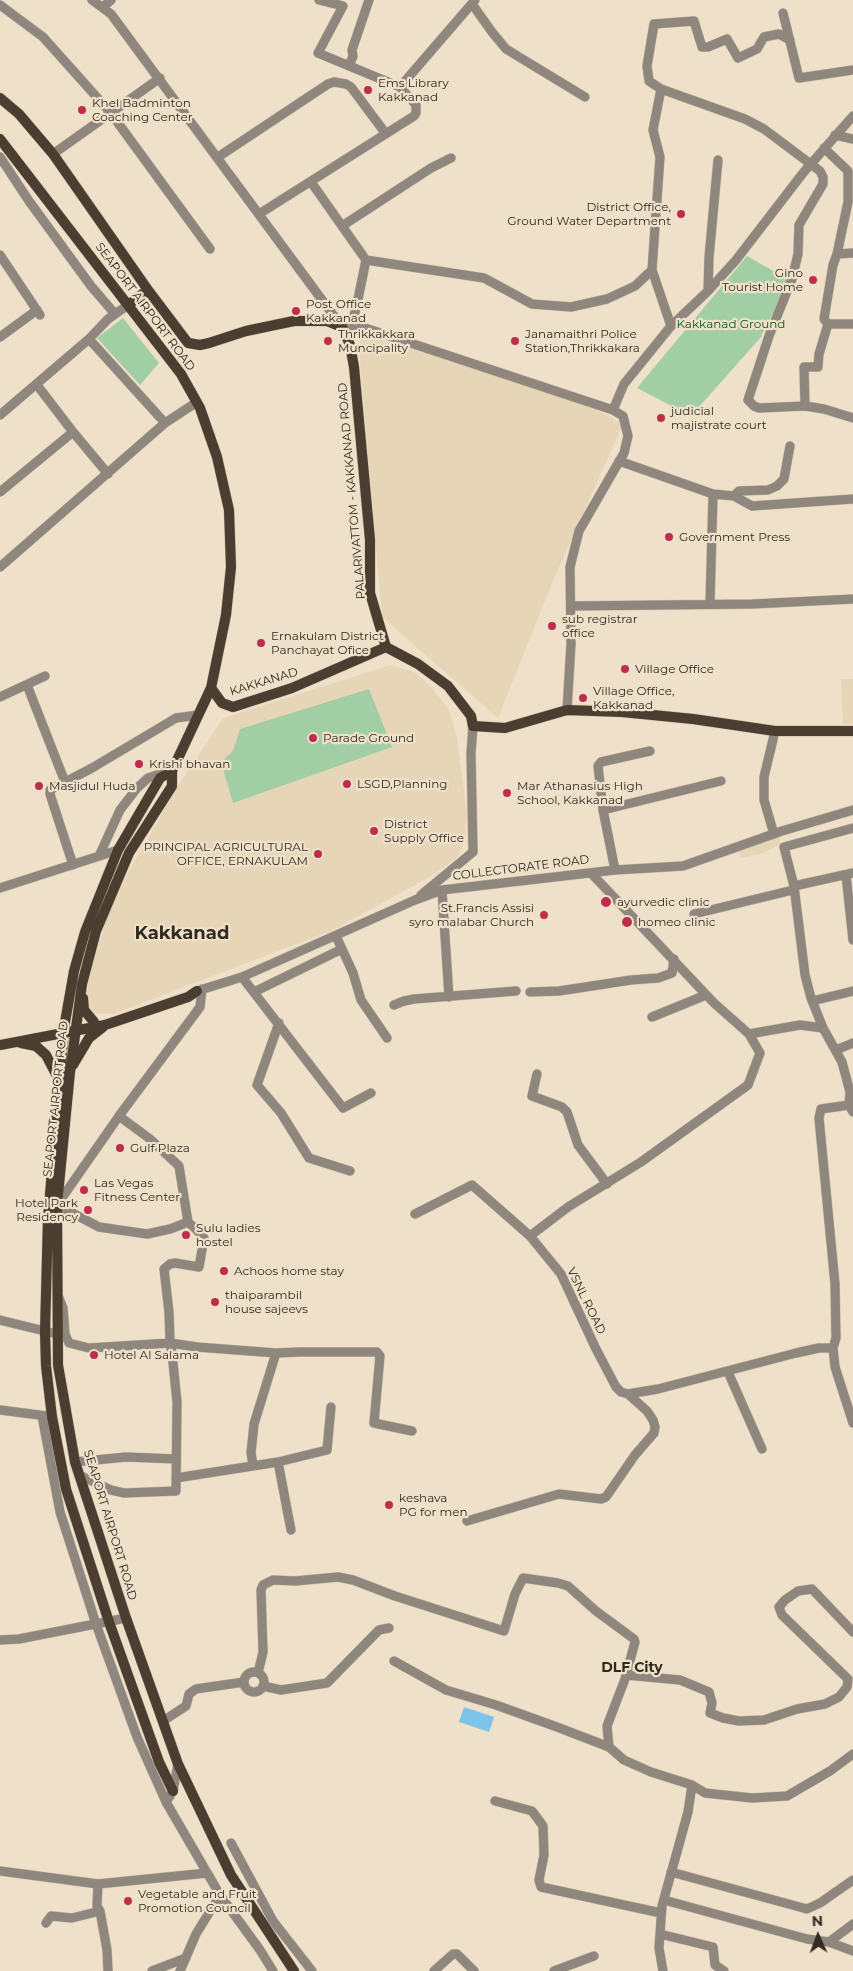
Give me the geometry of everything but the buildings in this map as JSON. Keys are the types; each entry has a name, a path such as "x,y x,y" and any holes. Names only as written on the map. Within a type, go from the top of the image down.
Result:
{"main road":[{"path":"0,98 19,114 53,154 183,338 194,344 209,343 246,331 294,321 327,321 346,327"},
{"name":"SEAPORT AIRPORT ROAD","path":"0,139 181,374 196,402 217,457 229,510 231,567 226,615 211,688 172,771 172,786 129,853 96,931 82,984 70,1072 57,1205 57,1334 60,1382 75,1462 126,1618 178,1764 231,1875 294,1971"},
{"path":"128,305 148,290"},
{"name":"PALARIVATTOM - KAKKANAD ROAD","path":"346,327 354,367 370,540 370,593 386,647"},
{"path":"386,647 418,664 448,686 471,716 473,726 505,728 567,710 666,717 775,731 853,731"},
{"name":"KAKKANAD","path":"211,688 222,703 233,707 292,688 386,647"},
{"name":"SEAPORT AIRPORT ROAD","path":"172,771 160,778 118,850 85,932 74,972 64,1029 48,1218 46,1332 47,1416 66,1489 109,1622 159,1762 172,1791"},
{"path":"82,984 84,1010 94,1022"},
{"path":"76,1028 186,992 200,991"},
{"name":"COLLECTORATE ROAD","path":"0,1045 64,1029 106,1025 188,997 200,991"},
{"path":"70,1072 89,1038 106,1025"},
{"path":"12,1042 36,1046 46,1055 59,1080"}],"street":[{"path":"92,0 111,14 259,214 346,327 365,328 613,410 623,416 628,436 624,453 578,532 570,567 571,644 567,710"},
{"path":"102,8 111,0"},
{"path":"259,214 386,134 416,112 416,105 400,87 318,53 343,6 319,0"},
{"path":"349,66 353,56 352,50 369,0"},
{"path":"400,87 474,2 492,32 506,49 585,97"},
{"path":"0,5 44,36 110,112 210,249"},
{"path":"783,12 799,78 853,70"},
{"path":"790,40 779,34 764,37 757,48 738,58 727,39 708,48 702,47 694,21 654,24 647,66 649,81 661,89 745,119 770,133 820,171 823,177 822,184 799,225 798,254 792,280 748,400 759,408 805,406 824,409 853,418"},
{"path":"53,154 160,78"},
{"path":"218,157 328,84 334,82 351,86 386,134"},
{"path":"661,89 653,130 660,157 652,270 671,326"},
{"path":"613,410 624,384 671,326 708,291 736,260 810,164 834,135 852,119"},
{"path":"834,135 851,138"},
{"path":"824,148 848,171 848,202 825,309 824,319 828,324"},
{"path":"0,157 90,286 115,314"},
{"path":"342,226 431,168 451,158"},
{"path":"708,291 709,257 718,160"},
{"path":"312,182 366,260 484,278 532,304 571,307 607,299 635,286 652,270"},
{"path":"837,254 853,253"},
{"path":"0,255 38,312 0,337"},
{"path":"346,327 356,309 366,260"},
{"path":"0,414 37,385 41,378 89,339 108,319 128,305"},
{"path":"805,406 804,367 818,367 819,354 828,324"},
{"path":"828,324 853,324"},
{"path":"89,339 165,423"},
{"path":"37,385 108,474"},
{"path":"0,567 165,423 196,402"},
{"path":"0,492 73,432"},
{"path":"734,496 739,491 768,490 777,486 784,479 790,446"},
{"path":"619,461 713,494 734,496 752,506 853,499"},
{"path":"710,604 713,494"},
{"path":"570,606 753,604 853,598"},
{"path":"0,697 45,676"},
{"path":"27,685 65,782"},
{"path":"73,865 50,790 92,768 176,718 198,715"},
{"path":"415,900 473,852 471,753 473,726"},
{"path":"774,834 764,800 764,778 775,731"},
{"path":"615,870 598,766 601,762 650,751"},
{"path":"99,856 120,810 137,788 148,778 172,771"},
{"path":"604,810 721,781"},
{"name":"COLLECTORATE ROAD","path":"200,991 242,977 415,900 442,890 615,870 683,866 774,834 853,810"},
{"path":"853,828 784,847 794,888 805,975 812,1001 823,1028 842,1062 850,1092 851,1108 821,1109 819,1118 834,1284 836,1338 833,1348 835,1367 853,1423"},
{"path":"0,888 118,850"},
{"path":"530,1236 568,1207 641,1162 748,1085 760,1053 749,1034 706,994 591,873"},
{"path":"694,914 849,874 853,940"},
{"path":"442,890 449,997"},
{"path":"336,936 353,972 362,1000 387,1038"},
{"path":"254,992 342,949"},
{"path":"530,992 559,991 631,980 658,978 672,973 674,959"},
{"path":"242,977 343,1108 371,1093"},
{"path":"188,1222 170,1229 147,1234 99,1228 57,1205 118,1116 200,1007 200,991"},
{"path":"394,1005 404,1000 516,991"},
{"path":"812,1001 853,992"},
{"path":"652,1017 706,994"},
{"path":"279,1023 257,1085 281,1113 309,1158 350,1171"},
{"path":"749,1034 800,1025 823,1028"},
{"path":"836,1050 853,1044"},
{"path":"537,1074 532,1096 562,1107 567,1112 578,1145 607,1184"},
{"path":"79,1475 111,1490 124,1493 176,1491 177,1402 170,1343 170,1312 164,1270 170,1264 175,1263 199,1267 204,1246 204,1238 188,1222 179,1166 150,1139 118,1116"},
{"name":"VSNL ROAD","path":"415,1214 472,1185 530,1236 560,1274 616,1387 621,1392 628,1394 650,1416 655,1427 654,1433 606,1497 601,1499 559,1494 467,1521"},
{"path":"58,1295 63,1308 65,1334 69,1343 89,1348 170,1343 197,1348 276,1353 379,1353 374,1423 412,1431"},
{"path":"0,1320 57,1334"},
{"path":"628,1394 728,1372 819,1348 833,1348"},
{"path":"253,1465 251,1453 254,1424 276,1353"},
{"path":"728,1372 762,1449"},
{"path":"176,1478 278,1462 327,1450 331,1407"},
{"path":"0,1410 47,1416 60,1512 96,1624 137,1737 166,1802 207,1873 220,1895 273,1971"},
{"path":"75,1462 126,1457 176,1459"},
{"path":"278,1462 291,1530"},
{"path":"258,1673 263,1652 261,1590 268,1581 338,1577 353,1580 395,1596 504,1631 515,1594 523,1578 568,1586 596,1611 634,1639 634,1648 626,1675 607,1726 609,1747"},
{"path":"626,1675 680,1680 709,1692 712,1703 710,1713 739,1721 764,1720 797,1709 825,1704 839,1697 847,1687 848,1679 782,1615 779,1607 786,1600 798,1591 812,1589 853,1632"},
{"path":"0,1640 19,1640 126,1618"},
{"path":"263,1686 281,1690 327,1683 379,1630 389,1628"},
{"path":"394,1660 446,1690 496,1705 609,1747 624,1760 651,1772 692,1785 705,1793 752,1798 787,1796 830,1771 853,1754"},
{"path":"163,1721 186,1706 189,1694 196,1689 244,1682 249,1674 258,1673 264,1681 260,1690 255,1692 246,1687 244,1682"},
{"path":"166,1802 172,1791 178,1764"},
{"path":"662,1971 659,1948 661,1913 688,1812 692,1785"},
{"path":"495,1801 532,1811 543,1826 544,1855 539,1880 541,1887 661,1913"},
{"path":"231,1843 273,1920 312,1971"},
{"path":"0,1871 98,1884 207,1873"},
{"path":"671,1872 807,1909 820,1903 853,1880"},
{"path":"98,1884 98,1906 107,1950 108,1971"},
{"path":"180,1971 196,1934 220,1895"},
{"path":"664,1900 788,1934 829,1942 853,1951"},
{"path":"46,1923 52,1916 72,1918 100,1911"},
{"path":"829,1942 853,1924"},
{"path":"660,1934 713,1947 715,1965 724,1971"},
{"path":"434,1971 453,1954 456,1954 474,1971"},
{"path":"554,1971 594,1956"},
{"path":"152,1971 186,1958"}],"shaded area":[{"path":"360,333 587,405 623,424 555,576 498,718 382,617 359,349"},
{"path":"391,665 416,673 432,688 449,710 457,737 467,815 465,842 456,859 426,879 333,930 113,1014 92,1014 86,998 92,967 108,915 130,869 176,789 223,718"},
{"path":"841,679 853,679 853,724 843,724"},
{"path":"779,835 781,844 763,853 741,858 739,849"}],"green space":[{"name":"Kakkanad Ground","path":"747,256 789,280 761,337 691,416 637,388"},
{"path":"123,318 159,363 140,385 97,338"},
{"name":"Parade Ground","path":"369,689 392,747 233,803 221,762 233,751 240,729"}],"water":[{"path":"464,1707 494,1717 489,1732 459,1722"}],"place":[{"name":"Ems Library Kakkanad","path":"368,90"},
{"name":"Khel Badminton Coaching Center","path":"82,110"},
{"name":"District Office, Ground Water Department","path":"681,214"},
{"name":"Gino Tourist Home","path":"813,280"},
{"name":"Post Office Kakkanad","path":"296,311"},
{"name":"Thrikkakkara Muncipality","path":"328,341"},
{"name":"Janamaithri Police Station,Thrikkakara","path":"515,341"},
{"name":"judicial majistrate court","path":"661,418"},
{"name":"Government Press","path":"669,537"},
{"name":"sub registrar office","path":"552,626"},
{"name":"Ernakulam District Panchayat Ofice","path":"261,643"},
{"name":"Village Office","path":"625,669"},
{"name":"Village Office, Kakkanad","path":"583,698"},
{"name":"Parade Ground","path":"313,738"},
{"name":"Krishi bhavan","path":"139,764"},
{"name":"LSGD,Planning","path":"347,784"},
{"name":"Masjidul Huda","path":"39,786"},
{"name":"Mar Athanasius High School, Kakkanad","path":"507,793"},
{"name":"District Supply Office","path":"374,831"},
{"name":"PRINCIPAL AGRICULTURAL OFFICE, ERNAKULAM","path":"318,854"},
{"name":"ayurvedic clinic","path":"606,902"},
{"name":"St.Francis Assisi syro malabar Church","path":"544,915"},
{"name":"homeo clinic","path":"627,922"},
{"name":"Gulf Plaza","path":"120,1148"},
{"name":"Las Vegas Fitness Center","path":"84,1190"},
{"name":"Hotel Park Residency","path":"88,1210"},
{"name":"Sulu ladies hostel","path":"186,1235"},
{"name":"Achoos home stay","path":"224,1271"},
{"name":"thaiparambil house sajeevs","path":"215,1302"},
{"name":"Hotel Al Salama","path":"94,1355"},
{"name":"keshava PG for men","path":"389,1505"},
{"name":"Vegetable and Fruit Promotion Council","path":"128,1901"}],"district":[{"name":"Kakkanad","path":"182,934"},
{"name":"DLF City","path":"632,1668"}]}
